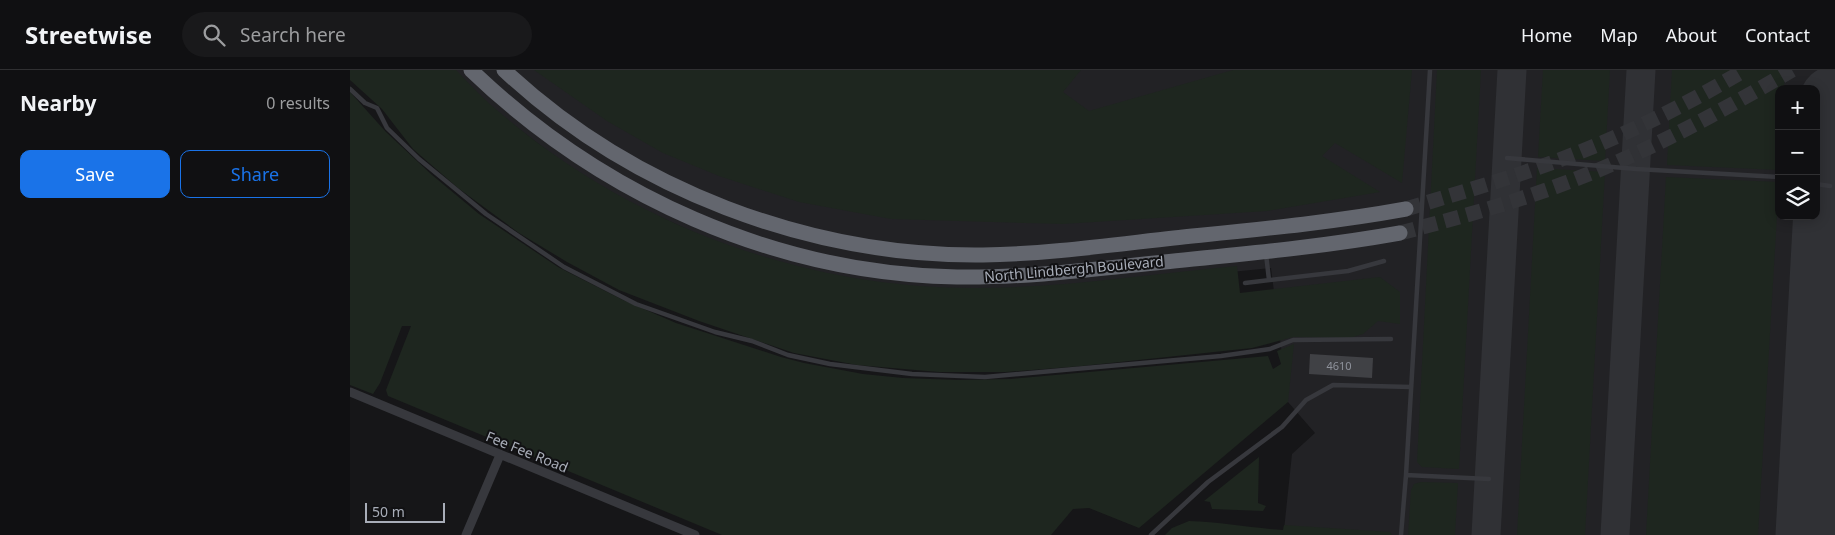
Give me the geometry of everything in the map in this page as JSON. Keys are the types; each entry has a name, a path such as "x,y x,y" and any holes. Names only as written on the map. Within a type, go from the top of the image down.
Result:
{"highway":[{"name":"North Lindbergh Boulevard","path":"471,70 516,111 588,164 671,209 712,227 763,245 802,256 878,270 955,277 1032,275 1266,252 1349,242 1400,233"},
{"name":"North Lindbergh Boulevard","path":"504,70 574,127 640,168 676,186 748,216 824,238 864,245 941,254 1020,253 1331,221 1406,209"}],"street":[{"name":"Fee Fee Road","path":"350,392 695,535"},
{"path":"466,535 500,455"}],"lane":[{"path":"1401,535 1430,70"},
{"path":"350,88 365,102 377,108 387,128 456,190 486,214 564,267 636,304 714,332 752,341 788,355 830,364 903,373 985,377 1221,356 1270,349 1293,340 1391,339"},
{"path":"1507,158 1636,169 1775,177"},
{"path":"1820,185 1830,186"},
{"path":"1266,252 1269,280"},
{"path":"1245,283 1348,271 1384,261"},
{"path":"1151,535 1208,482 1282,427 1306,400 1333,385 1411,387"},
{"path":"1406,475 1489,479"}],"shaded area":[{"path":"350,70 456,70 498,111 549,151 604,186 661,217 721,242 783,262 847,277 911,285 976,288 1041,286 1237,266 1240,293 1380,277 1400,292 1400,324 1378,321 1363,334 1350,338 1293,337 1252,348 1006,372 939,372 857,365 794,353 699,321 619,290 519,233 458,188 413,149 382,109 350,80"},
{"path":"441,70 1835,70 1835,535 1245,535 1245,530 1284,530 1292,454 1315,433 1288,402 1271,268 1071,288 885,291 762,263 598,189"},
{"path":"534,70 1081,70 1063,92 1089,111 1233,70 1412,70 1402,183 1335,143 1322,156 1380,192 1267,211 1063,224 891,219 799,202 719,176 663,153 607,121"},
{"path":"1437,70 1481,70 1459,469 1422,467 1417,462"},
{"path":"1543,70 1610,70 1605,161 1538,157"},
{"path":"1672,70 1785,70 1784,85 1775,85 1775,170 1667,165"},
{"path":"350,92 386,132 432,175 479,214 558,267 623,300 676,323 804,363 863,374 958,380 1011,379 1268,356 1273,369 1281,364 1277,351 1294,344 1288,402 1139,528 1089,508 1073,509 1051,535 722,535 388,396 386,390 411,326 402,326 380,383 373,394 350,385"},
{"path":"1537,168 1605,172 1585,535 1517,535"},
{"path":"1666,177 1775,182 1775,220 1777,220 1758,535 1646,535"},
{"path":"1259,457 1258,503 1266,506 1263,511 1212,509 1210,502 1204,501"},
{"path":"1421,482 1458,483 1455,535 1408,535 1411,490 1414,484"},
{"path":"1189,521 1283,530 1284,525 1390,532 1392,535 1165,535 1172,528"}],"building":[{"path":"1310,354 1373,358 1372,378 1309,374"}],"taxiway":[{"path":"1486,535 1512,70"},
{"path":"1615,535 1641,70"},
{"path":"1808,535 1811,522"}],"runway":[{"path":"1811,535 1835,101"}],"tunnel":[{"path":"1406,209 1483,186 1583,151 1654,119 1745,70"},
{"path":"1400,233 1506,203 1597,171 1682,131 1792,70"}]}
